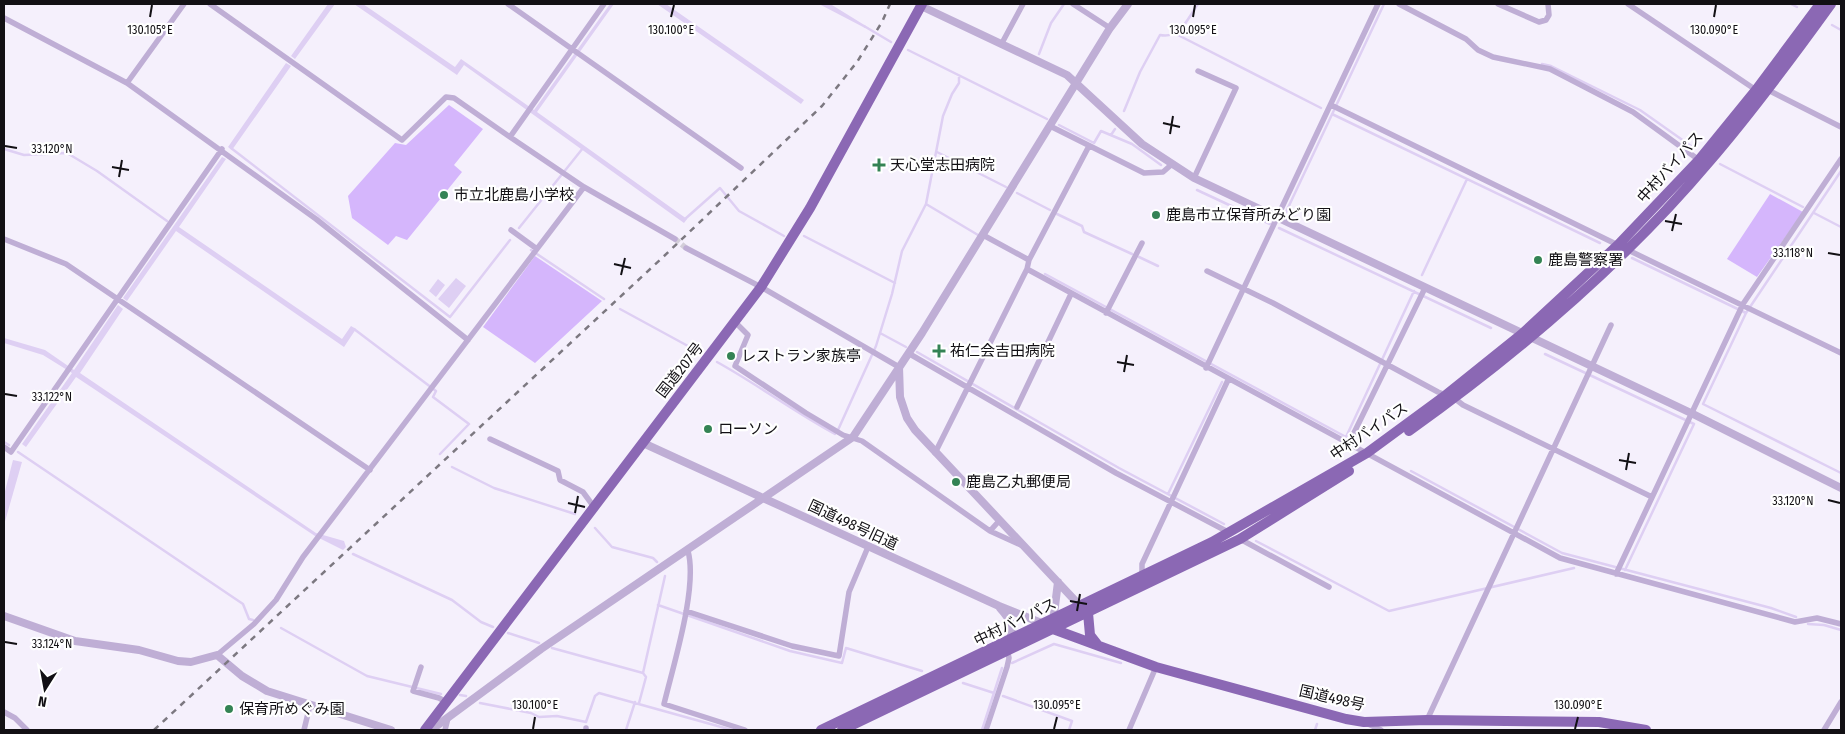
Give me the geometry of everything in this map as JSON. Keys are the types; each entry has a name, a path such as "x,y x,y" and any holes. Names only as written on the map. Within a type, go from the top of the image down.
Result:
{"highway":[{"name":"中村バイパス","path":"1623,247 1699,160 1756,90 1820,4"},
{"name":"中村バイパス","path":"842,730 1050,624 1240,539 1370,455 1450,397 1526,336 1623,247 1708,164 1768,90 1831,4"},
{"name":"国道207号","path":"425,730 761,288 810,208 919,5"},
{"name":"中村バイパス","path":"1143,582 1370,455"},
{"path":"1084,610 1090,635 1099,646"},
{"name":"国道498号","path":"1050,624 1099,646 1156,667 1327,714 1364,722 1427,720 1599,722 1646,730"},
{"name":"中村バイパス","path":"821,730 1008,647"}],"street":[{"path":"127,83 184,4"},
{"path":"210,4 402,140 446,96 454,98 559,172 675,239"},
{"path":"508,4 741,168"},
{"path":"510,137 604,4"},
{"path":"1002,43 1023,4"},
{"path":"1073,4 1110,28"},
{"path":"431,730 541,649 688,551 853,437 983,235 1110,28 1128,4"},
{"path":"1206,368 1378,4"},
{"path":"1399,4 1466,39 1478,50 1493,57 1550,69 1596,95 1633,112 1699,160"},
{"path":"1498,4 1539,22 1546,20 1549,15 1548,4"},
{"path":"1628,4 1756,90"},
{"path":"919,5 1067,75 1128,131 1171,164 1194,178 1277,218 1422,293 1526,336 1589,371 1841,488"},
{"path":"4,18 127,83 222,149 316,219 468,340"},
{"path":"1194,178 1236,88 1198,72"},
{"path":"1768,90 1841,126"},
{"path":"1331,105 1841,353"},
{"path":"1050,126 1144,173 1163,172 1171,164"},
{"path":"934,453 1026,270 1029,260 1089,146"},
{"path":"4,447 11,452 222,149"},
{"path":"1616,574 1743,304 1841,159"},
{"path":"4,616 74,641 139,650 178,661 191,662 217,655 254,624 276,600 287,580 317,539 584,187"},
{"path":"511,230 535,252"},
{"path":"983,235 1029,260"},
{"path":"4,239 66,264 370,470"},
{"path":"1106,313 1142,242"},
{"path":"686,248 761,288 899,367"},
{"path":"1026,270 1560,558 1795,622 1818,618 1841,624"},
{"path":"1207,271 1463,405 1652,496"},
{"path":"1348,445 1422,293"},
{"path":"1017,406 1071,294"},
{"path":"736,323 748,334 735,366 806,413 838,431 862,441 990,531 1023,546"},
{"path":"1427,720 1611,325"},
{"path":"908,354 1116,473 1230,533"},
{"path":"899,367 900,397 907,418 934,453 1084,610"},
{"path":"1143,582 1142,564 1228,380"},
{"path":"885,390 900,397"},
{"path":"490,439 558,471 560,480 583,492 594,507"},
{"name":"国道498号旧道","path":"643,443 999,606 1050,624"},
{"path":"990,531 999,521"},
{"path":"1240,539 1329,587"},
{"path":"686,611 792,646 839,656 849,592 868,546"},
{"path":"688,551 690,568 685,619 664,704 745,730"},
{"path":"1050,624 1058,582"},
{"path":"986,730 1009,658 1008,647 1012,628 1010,621 999,606"},
{"path":"217,655 255,686 391,730"},
{"path":"421,667 413,691 439,698 446,702"},
{"path":"1129,730 1156,667"},
{"path":"1824,730 1841,702"},
{"path":"304,730 310,705"},
{"path":"4,712 15,718 27,730"},
{"path":"446,730 448,718"},
{"path":"1364,722 1381,730"}],"shaded area":[{"path":"328,4 335,4 295,59 291,56"},
{"path":"354,4 363,4 455,67 461,59 534,110 610,4 614,4 537,112 687,219 684,223 464,65 457,75"},
{"path":"657,4 666,4 804,100 801,104"},
{"path":"819,4 832,5 866,26 865,28"},
{"path":"286,63 291,66 232,150 228,147"},
{"path":"449,105 483,129 454,165 462,172 407,240 396,236 388,245 352,218 348,196 395,143 406,145"},
{"path":"222,157 226,159 179,227 342,339 351,326 356,329 344,347 176,231 127,301 123,298"},
{"path":"1770,194 1803,212 1757,277 1727,259"},
{"path":"535,256 602,301 535,363 483,327"},
{"path":"456,278 466,286 449,308 438,299"},
{"path":"438,279 445,285 436,297 429,291"},
{"path":"118,305 123,309 80,373 316,533 344,541 346,547 343,550 315,536 76,377 26,447 22,444 72,373 43,355 4,343 4,338 45,350 74,370"},
{"path":"13,460 22,462 4,525 4,495"}],"waterway":[{"path":"1039,54 1051,23 1064,4"},
{"path":"1124,111 1140,72 1160,35 1173,34 1183,27 1198,4"},
{"path":"1286,212 1384,4"},
{"path":"1791,4 1797,7"},
{"path":"1832,25 1841,30"},
{"path":"864,26 891,42"},
{"path":"1176,34 1321,108"},
{"path":"908,50 1047,119"},
{"path":"1542,64 1551,66 1640,110 1691,146"},
{"path":"838,430 876,346 892,294 902,251 926,204 943,116 959,83 959,77"},
{"path":"1332,114 1600,243"},
{"path":"1059,125 1094,143 1101,131 1132,144 1161,165"},
{"path":"1111,135 1115,129"},
{"path":"231,148 450,317 510,240"},
{"path":"519,228 583,148"},
{"path":"4,149 24,155 67,153 97,171 167,221"},
{"path":"937,152 1006,187"},
{"path":"1720,164 1803,207"},
{"path":"1841,171 1746,313 1703,404 1841,473"},
{"path":"1422,275 1467,179"},
{"path":"685,219 720,188 739,211 784,236"},
{"path":"1197,190 1270,224"},
{"path":"1017,193 1050,210"},
{"path":"926,204 978,235"},
{"path":"1814,213 1841,227"},
{"path":"1057,214 1082,226 1084,232 1132,254"},
{"path":"1279,228 1491,328"},
{"path":"804,236 895,283"},
{"path":"531,250 604,299"},
{"path":"1139,257 1158,266"},
{"path":"1632,258 1746,313"},
{"path":"1045,274 1346,437 1414,291"},
{"path":"620,309 699,352"},
{"path":"354,329 436,391 433,397 469,424 440,454"},
{"path":"880,333 906,347"},
{"path":"917,352 1119,468 1224,524"},
{"path":"1545,354 1694,424 1625,570"},
{"path":"717,362 835,434"},
{"path":"1168,494 1222,382"},
{"path":"4,442 9,445"},
{"path":"18,452 243,604 249,619 253,620"},
{"path":"452,467 494,488 575,514"},
{"path":"1411,471 1562,553 1771,608 1796,617"},
{"path":"595,528 612,547 653,558 657,562"},
{"path":"1256,541 1389,611 1574,568"},
{"path":"353,554 452,600 481,622 493,627"},
{"path":"643,673 665,576"},
{"path":"658,605 790,651 842,663 846,648 922,671"},
{"path":"1808,624 1824,625 1841,630"},
{"path":"281,628 367,676 441,694"},
{"path":"508,633 539,643"},
{"path":"1012,663 1054,644 1121,663"},
{"path":"552,648 643,673 646,677 639,703"},
{"path":"982,730 1002,668"},
{"path":"963,683 994,693"},
{"path":"480,703 531,713 539,717 557,716 586,722 595,696 599,693 732,730"},
{"path":"460,695 466,696"},
{"path":"1003,696 1072,721 1069,730"},
{"path":"626,730 635,702"},
{"path":"1315,730 1317,724"}],"tunnel":[{"path":"675,239 686,248"}],"railway":[{"path":"154,730 662,258 822,106 857,62 882,22 890,4"}],"place":[{"name":"天心堂志田病院","path":"879,165"},
{"name":"市立北鹿島小学校","path":"444,195"},
{"name":"鹿島市立保育所みどり園","path":"1156,215"},
{"name":"鹿島警察署","path":"1538,260"},
{"name":"祐仁会吉田病院","path":"939,351"},
{"name":"レストラン家族亭","path":"731,356"},
{"name":"ローソン","path":"708,429"},
{"name":"鹿島乙丸郵便局","path":"956,482"},
{"name":"保育所めぐみ園","path":"229,709"}]}
